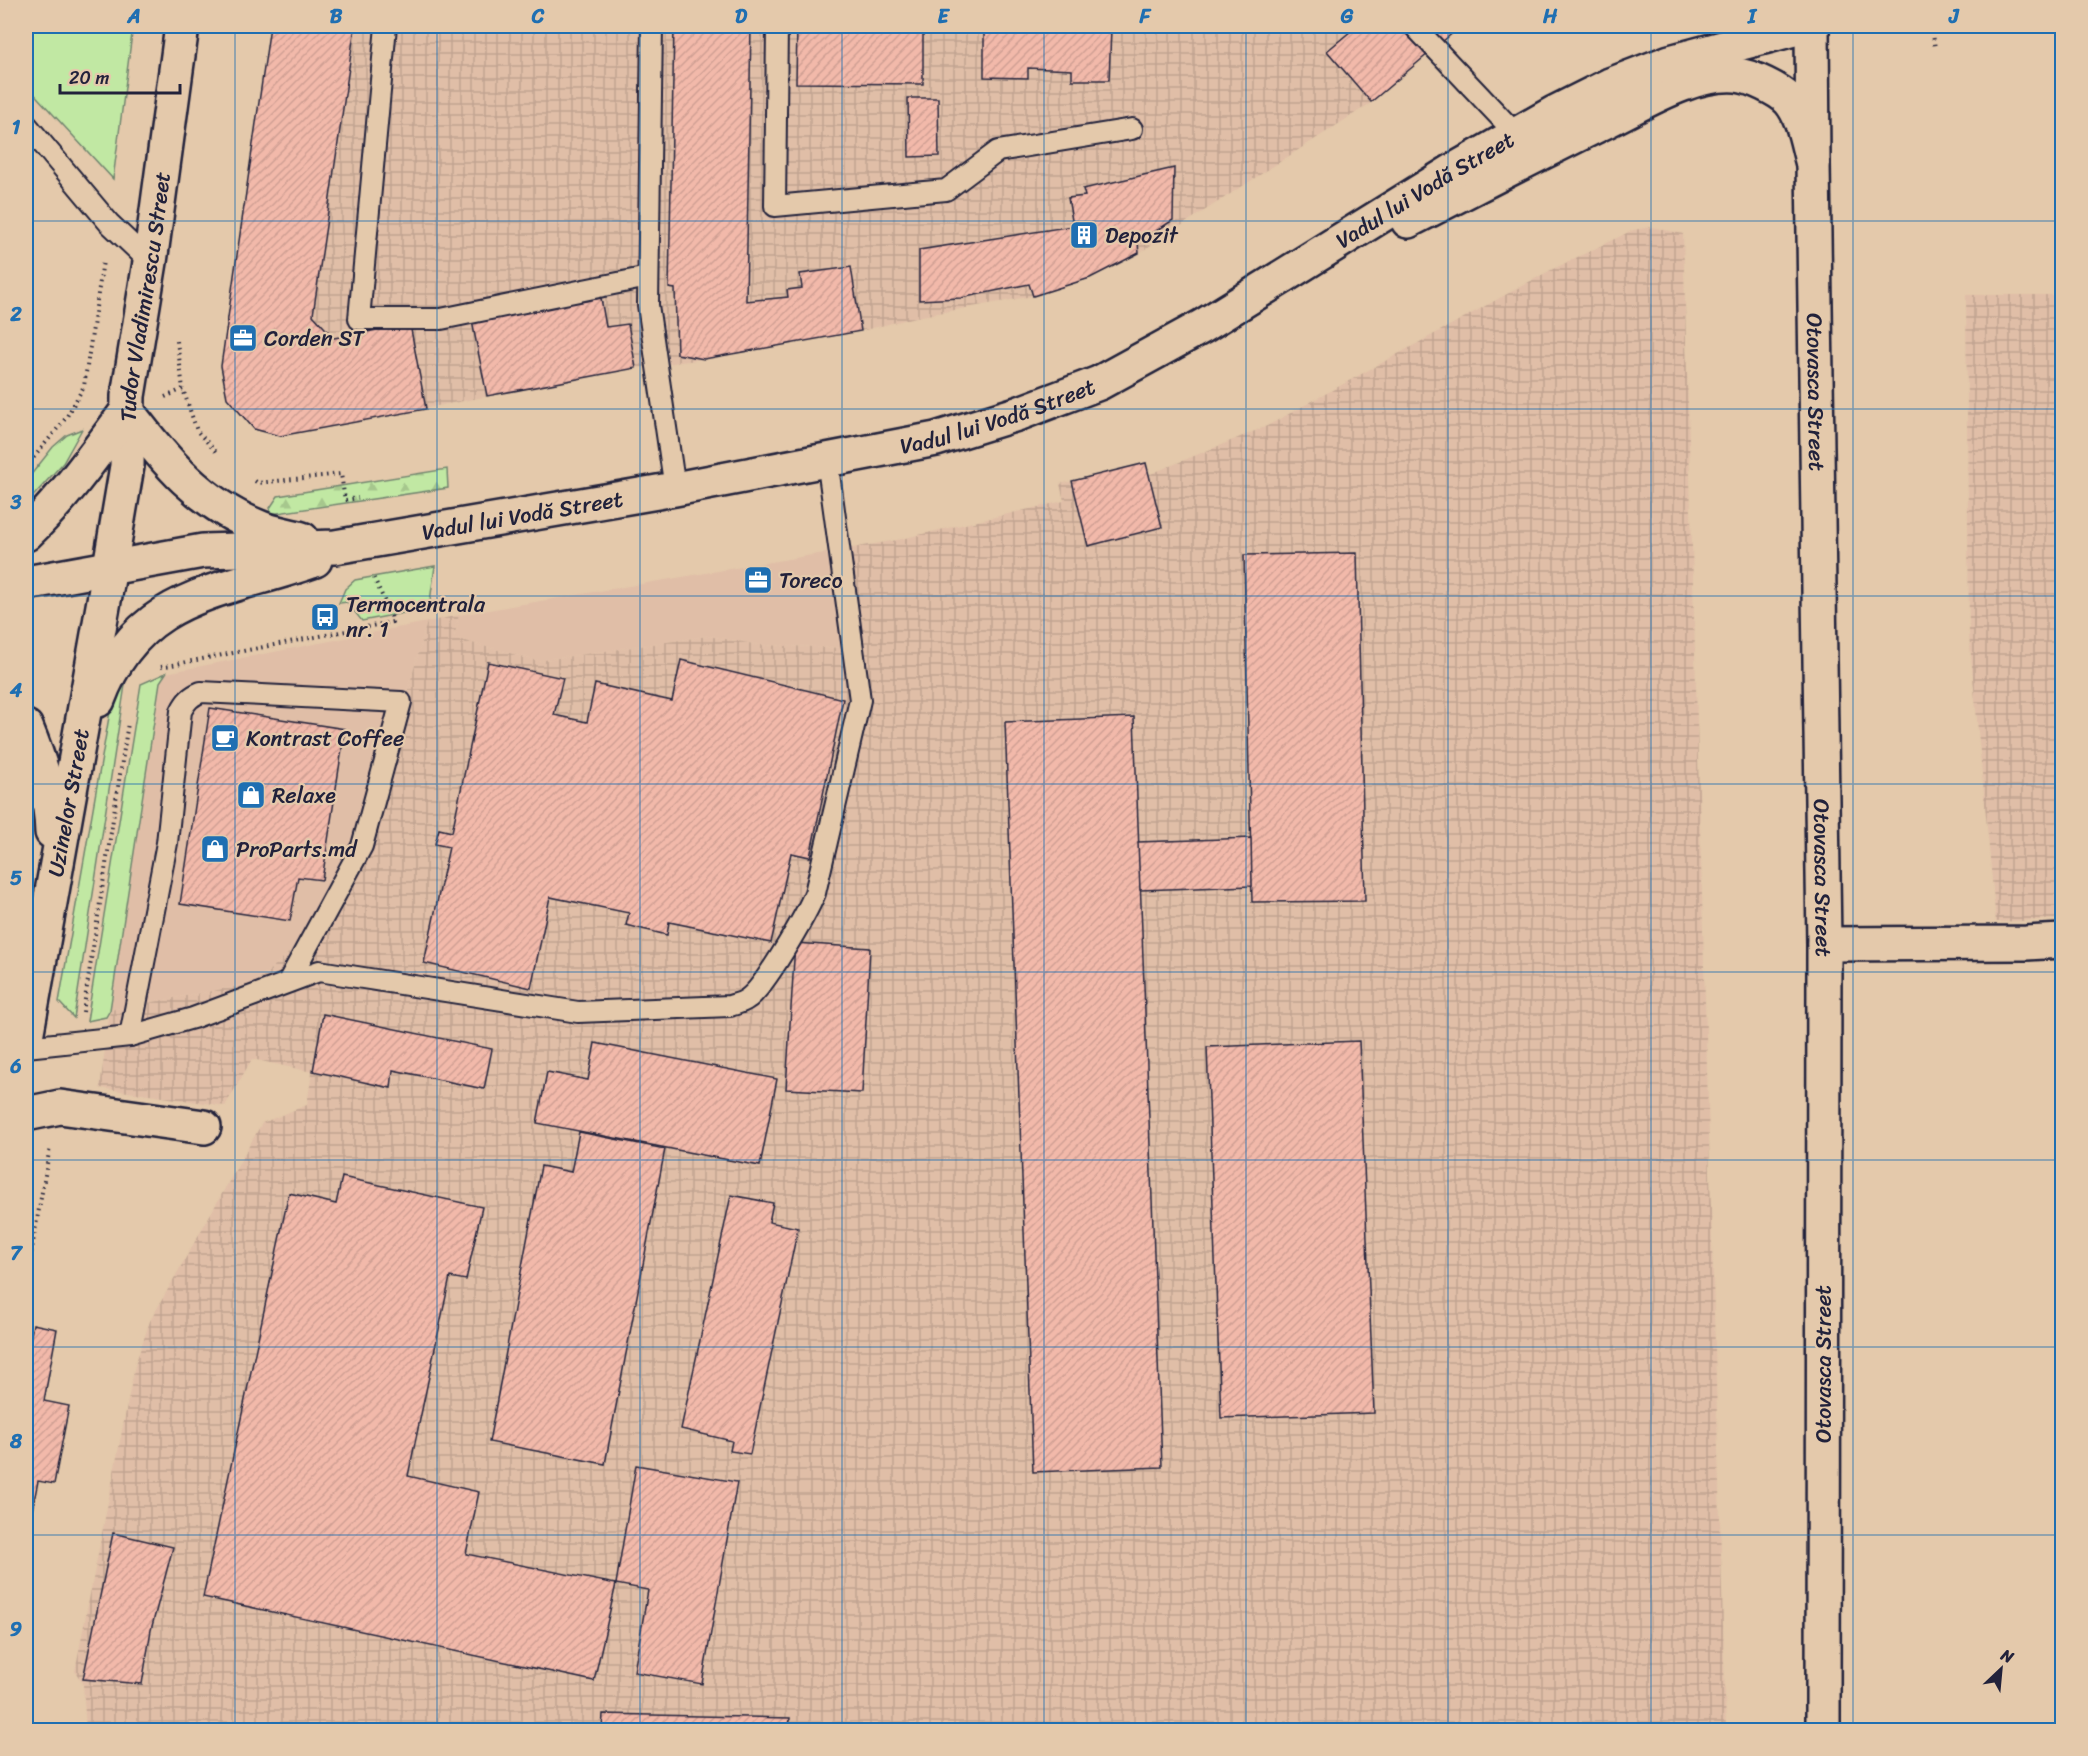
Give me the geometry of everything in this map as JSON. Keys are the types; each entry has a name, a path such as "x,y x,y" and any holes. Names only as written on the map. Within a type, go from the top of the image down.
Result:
{"main road":[{"name":"Tudor Vladimirescu Street","path":"110,567 127,466 126,411 150,262 182,26"},
{"name":"Vadul lui Vodă Street","path":"26,583 203,551 301,550 350,545 675,489 936,439 1020,413 1099,383 1203,326 1456,169 1554,113 1610,85 1670,62 1805,26"},
{"name":"Otovasca Street","path":"1812,26 1824,944 1823,1731"},
{"path":"1291,272 1408,222 1537,154 1661,95 1694,81 1716,76 1738,75 1756,80 1789,100 1800,118 1813,164"},
{"path":"26,534 80,476 126,411 160,455 187,483 216,506 263,529 350,545"},
{"path":"76,761 106,677 132,638 161,614 188,600 235,583 296,566 350,545"},
{"name":"Uzinelor Street","path":"26,1037 110,567"},
{"path":"26,727 46,781 52,818 54,888"},
{"path":"1824,944 2062,941"},
{"path":"26,1114 60,1107 204,1127"}],"lane":[{"path":"386,26 359,320 441,319 648,277"},
{"path":"652,26 648,305 675,489"},
{"path":"777,26 775,206 946,190 998,151 1132,129"},
{"path":"1414,26 1516,134"},
{"path":"26,124 109,223 150,262"},
{"path":"26,1047 130,1036 193,1018 319,971 578,1012 730,1006 747,1000 757,990 809,910 815,893 860,700 827,459"},
{"path":"130,1036 167,843 181,711 193,695 201,692 401,702 362,846 288,982"}],"path":[{"path":"1932,26 1935,49"},
{"path":"26,467 66,418 84,386 109,223"},
{"path":"159,400 183,389 197,431 224,462"},
{"path":"249,478 258,483 341,474 345,500 358,498"},
{"path":"26,1282 51,1142"}],"shaded area":[{"path":"270,26 1460,26 1371,103 1139,253 1090,278 1033,296 916,317 861,331 704,359 636,368 280,436 254,429 227,398 221,366"},
{"path":"1652,227 1683,234 1726,1730 86,1730 83,1684 75,1671 135,1365 150,1321 262,1123 307,1105 312,1072 252,1059 225,1106 100,1088 110,1010 255,983 300,943 359,866 427,622 459,615 454,638 538,661 708,636 760,645 845,648 830,552 897,540 1064,501 1060,484 1146,463 1148,475 1267,426 1549,271 1633,230"},
{"path":"1966,295 2062,295 2062,919 1996,922 1969,635"},
{"path":"830,552 845,648 760,645 708,636 538,661 454,638 459,615"},
{"path":"427,622 359,866 300,943 255,983 110,1010 160,682 166,673"}],"green space":[{"path":"26,26 133,26 113,179 26,85"},
{"path":"82,429 63,463 26,504 26,481 53,447 67,435"},
{"path":"447,469 448,488 271,514 270,508 278,496"},
{"path":"435,566 429,608 362,621 347,602 339,603 345,589 355,580"},
{"path":"127,672 74,1018 59,1002 109,717 114,693"},
{"path":"166,673 160,682 110,1010 106,1017 87,1021 141,684"}],"building":[{"path":"270,26 355,26 313,315 334,338 410,324 426,409 280,436 254,429 227,398 221,366"},
{"path":"674,26 751,26 746,301 788,297 787,290 802,288 800,274 851,267 861,331 704,359 677,354 675,289 669,288"},
{"path":"797,26 916,26 916,34 923,34 923,84 796,83"},
{"path":"984,26 1111,29 1109,80 1072,80 1072,70 1028,68 1028,78 984,77"},
{"path":"1357,26 1450,26 1455,31 1371,102 1327,51"},
{"path":"908,98 938,98 939,156 909,157"},
{"name":"Depozit","path":"1174,168 1173,220 1138,243 1139,253 1090,278 1033,296 1029,284 961,298 919,300 919,250 1073,226 1068,198 1085,196 1083,189"},
{"path":"601,298 606,327 628,324 636,368 487,396 472,321"},
{"path":"1146,463 1162,527 1088,546 1072,481"},
{"path":"1357,553 1365,901 1252,902 1244,555"},
{"path":"681,660 843,699 810,857 791,853 771,943 669,922 667,935 626,925 629,913 550,897 531,988 424,963 449,847 435,844 439,829 452,832 488,662 563,678 554,715 587,722 595,684 672,701"},
{"path":"210,708 345,729 322,880 298,877 290,921 180,904"},
{"path":"1134,717 1162,1467 1033,1472 1005,722"},
{"path":"1251,838 1252,886 1140,890 1138,842"},
{"path":"795,943 870,948 862,1093 786,1089"},
{"path":"323,1014 492,1049 484,1089 393,1070 391,1088 313,1071"},
{"path":"1359,1041 1374,1413 1221,1418 1207,1047"},
{"path":"595,1043 777,1079 760,1166 537,1123 547,1072 588,1080"},
{"path":"579,1132 665,1149 605,1464 489,1442 541,1166 571,1172"},
{"path":"342,1177 482,1207 466,1280 450,1277 408,1476 479,1492 466,1554 616,1584 594,1681 203,1597 289,1193 336,1204"},
{"path":"731,1195 773,1203 769,1222 798,1228 750,1454 730,1451 732,1441 681,1429"},
{"path":"33,1324 57,1329 44,1401 69,1406 54,1484 38,1481 30,1521 26,1521 26,1362"},
{"path":"636,1465 737,1482 702,1684 634,1672 648,1590 616,1584"},
{"path":"26,1533 30,1533 26,1563"},
{"path":"113,1533 173,1547 151,1630 142,1684 83,1679"},
{"path":"603,1714 790,1718 789,1730 602,1730"}],"place":[{"name":"Depozit","path":"1084,235"},
{"name":"Corden ST","path":"243,338"},
{"name":"Toreco","path":"758,580"},
{"name":"Termocentrala nr. 1","path":"325,617"},
{"name":"Kontrast Coffee","path":"225,738"},
{"name":"Relaxe","path":"251,795"},
{"name":"ProParts.md","path":"215,849"}]}
